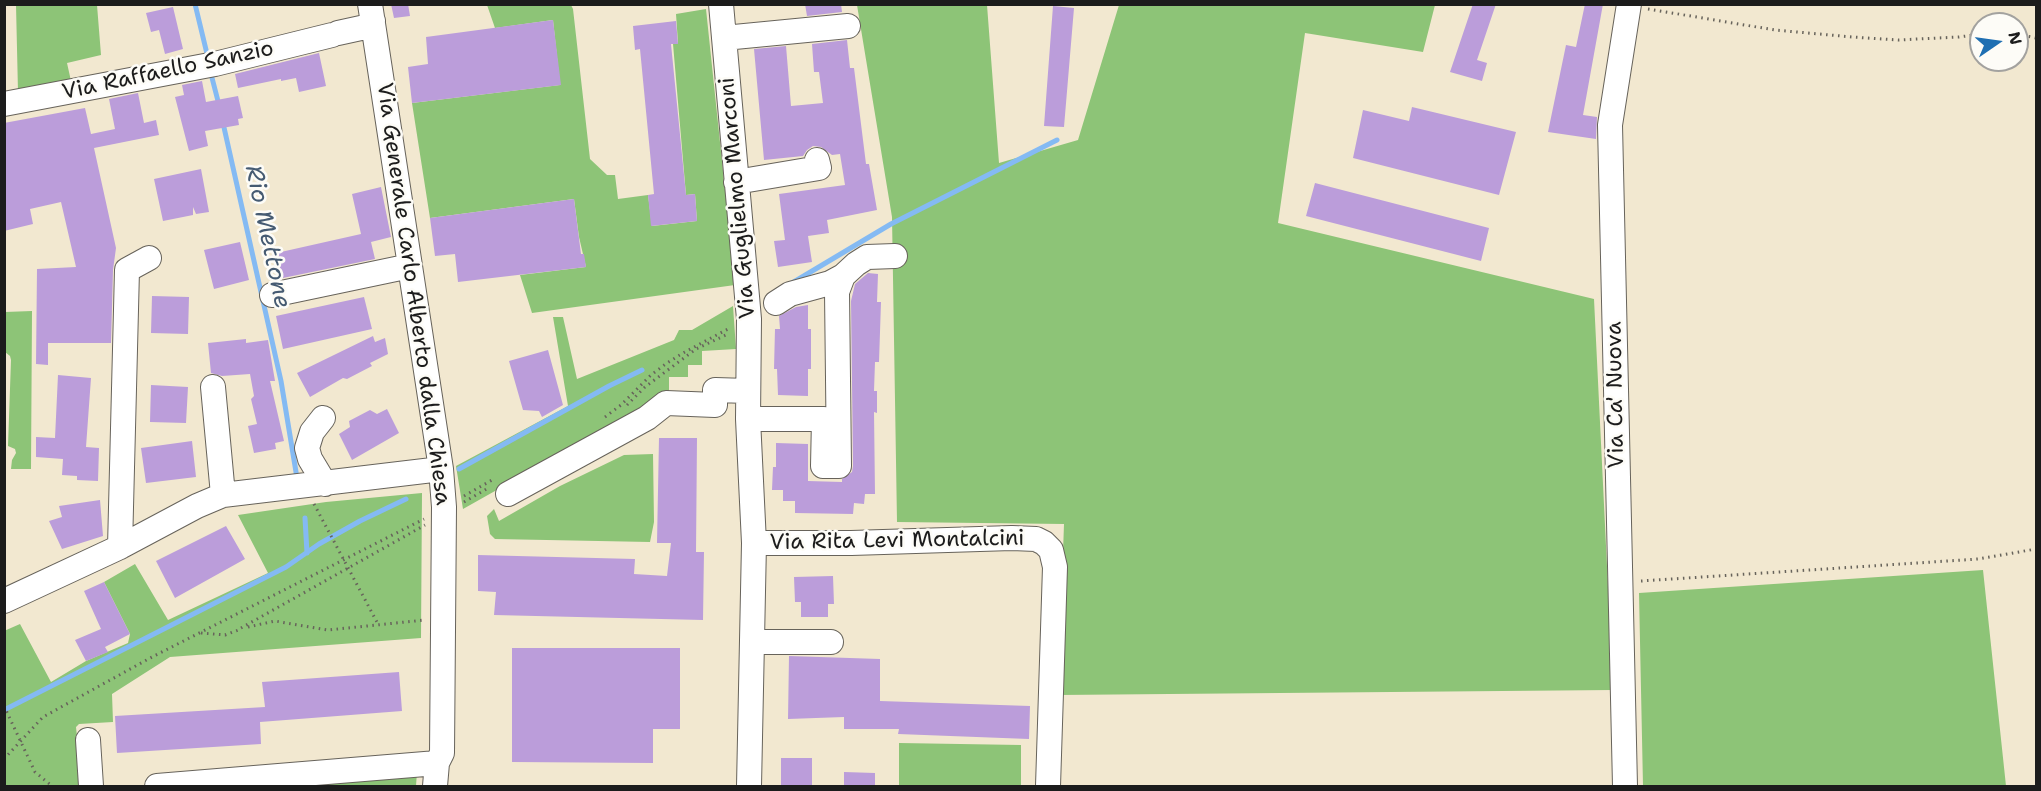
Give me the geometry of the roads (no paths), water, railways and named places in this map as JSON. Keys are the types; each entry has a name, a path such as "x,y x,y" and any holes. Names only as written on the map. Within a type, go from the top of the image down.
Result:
{"street":[{"name":"Via Guglielmo Marconi","path":"721,4 749,319 748,419 754,543 753,782"},
{"name":"Via Ca' Nuova","path":"1625,786 1610,136 1614,93 1629,5"},
{"name":"Via Raffaello Sanzio","path":"4,104 210,65 370,26 371,13"},
{"name":"Via Generale Carlo Alberto dalla Chiesa","path":"157,786 436,775 442,753 444,507 441,469 371,13"},
{"path":"724,38 848,26"},
{"path":"736,182 819,168 817,160"},
{"path":"776,303 790,294 830,283 867,257 895,256"},
{"path":"120,547 127,270 149,258"},
{"path":"272,294 410,266"},
{"path":"748,419 831,419 828,368 838,368 837,292 843,276"},
{"path":"213,387 223,495"},
{"path":"501,487 647,418 666,403 715,405 715,390 748,391"},
{"path":"315,485 307,448 312,432 323,418"},
{"path":"4,601 120,547 196,506 223,495 441,469"},
{"name":"Via Rita Levi Montalcini","path":"754,543 1025,538 1036,539 1044,543 1051,550 1055,567 1048,786"},
{"path":"752,642 831,642"},
{"path":"88,740 91,786"}],"waterway":[{"name":"Rio Mettone","path":"195,4 208,58"},
{"name":"Rio Mettone","path":"210,70 219,105"},
{"name":"Rio Mettone","path":"223,123 281,381 297,478"},
{"path":"792,283 891,224 1057,140"},
{"path":"459,469 642,370"},
{"path":"4,710 286,567 319,544 406,499"},
{"name":"Rio Mettone","path":"305,518 307,553"}]}
